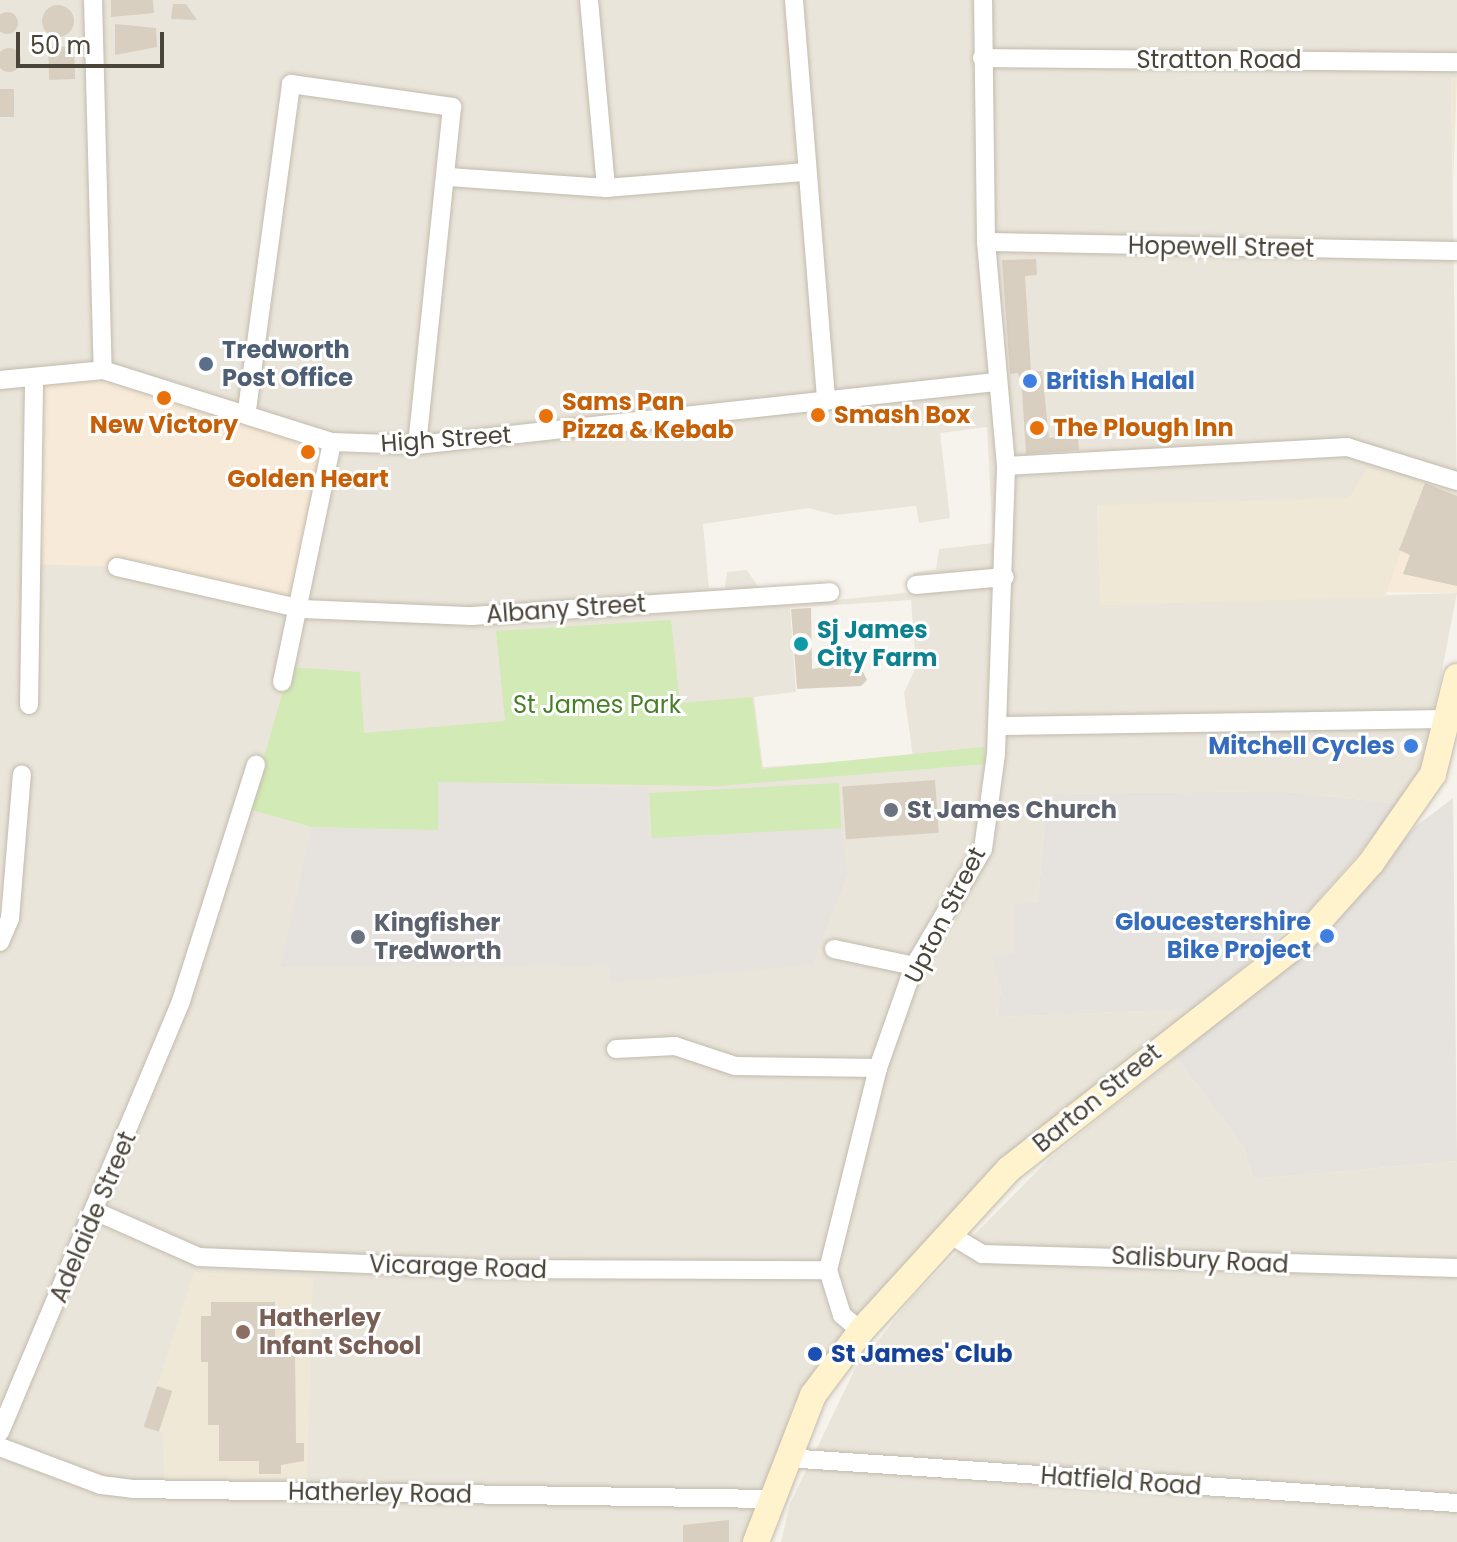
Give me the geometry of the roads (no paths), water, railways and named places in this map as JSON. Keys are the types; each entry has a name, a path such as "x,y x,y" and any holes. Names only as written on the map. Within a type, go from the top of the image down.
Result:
{"main road":[{"name":"Barton Street","path":"756,1542 768,1499 813,1395 861,1331 1009,1169 1301,941 1371,863 1433,774 1450,719 1457,677"}],"street":[{"path":"93,0 103,370"},
{"path":"589,0 606,188"},
{"path":"794,0 826,401"},
{"name":"Upton Street","path":"828,1270 878,1068 914,966 983,849 998,726 1005,577 1006,466 996,382 986,242 983,0"},
{"name":"Stratton Road","path":"982,58 1457,62"},
{"path":"247,410 291,84 452,107 449,177 417,445"},
{"path":"449,177 606,188 806,172"},
{"name":"Hopewell Street","path":"986,242 1457,251"},
{"name":"High Street","path":"0,380 103,370 247,410 332,442 417,445 996,382"},
{"path":"29,705 34,377"},
{"path":"282,682 302,609 332,442"},
{"path":"1006,466 1347,447 1457,481"},
{"name":"Albany Street","path":"117,567 302,609 472,616 830,592"},
{"path":"916,585 1005,577"},
{"path":"998,726 1450,719"},
{"name":"Adelaide Street","path":"0,1432 97,1212 181,1001 256,765"},
{"path":"0,942 10,919 22,774"},
{"path":"834,949 914,966"},
{"path":"616,1049 675,1046 735,1066 878,1068"},
{"name":"Vicarage Road","path":"97,1212 199,1257 481,1269 828,1270"},
{"name":"Salisbury Road","path":"949,1234 982,1254 1457,1268"},
{"path":"828,1270 842,1315 861,1331"},
{"name":"Hatherley Road","path":"0,1447 101,1485 133,1489 768,1499"},
{"name":"Hatfield Road","path":"786,1458 1457,1503"}],"place":[{"name":"Tredworth Post Office","path":"206,364"},
{"name":"British Halal","path":"1030,381"},
{"name":"New Victory","path":"164,398"},
{"name":"Smash Box","path":"818,415"},
{"name":"Sams Pan Pizza & Kebab","path":"546,416"},
{"name":"The Plough Inn","path":"1037,428"},
{"name":"Golden Heart","path":"308,452"},
{"name":"Sj James City Farm","path":"801,644"},
{"name":"Mitchell Cycles","path":"1411,746"},
{"name":"St James Church","path":"891,810"},
{"name":"Gloucestershire Bike Project","path":"1327,936"},
{"name":"Kingfisher Tredworth","path":"358,937"},
{"name":"Hatherley Infant School","path":"243,1332"},
{"name":"St James' Club","path":"815,1354"}],"park label":[{"name":"St James Park","path":"597,705"}]}
